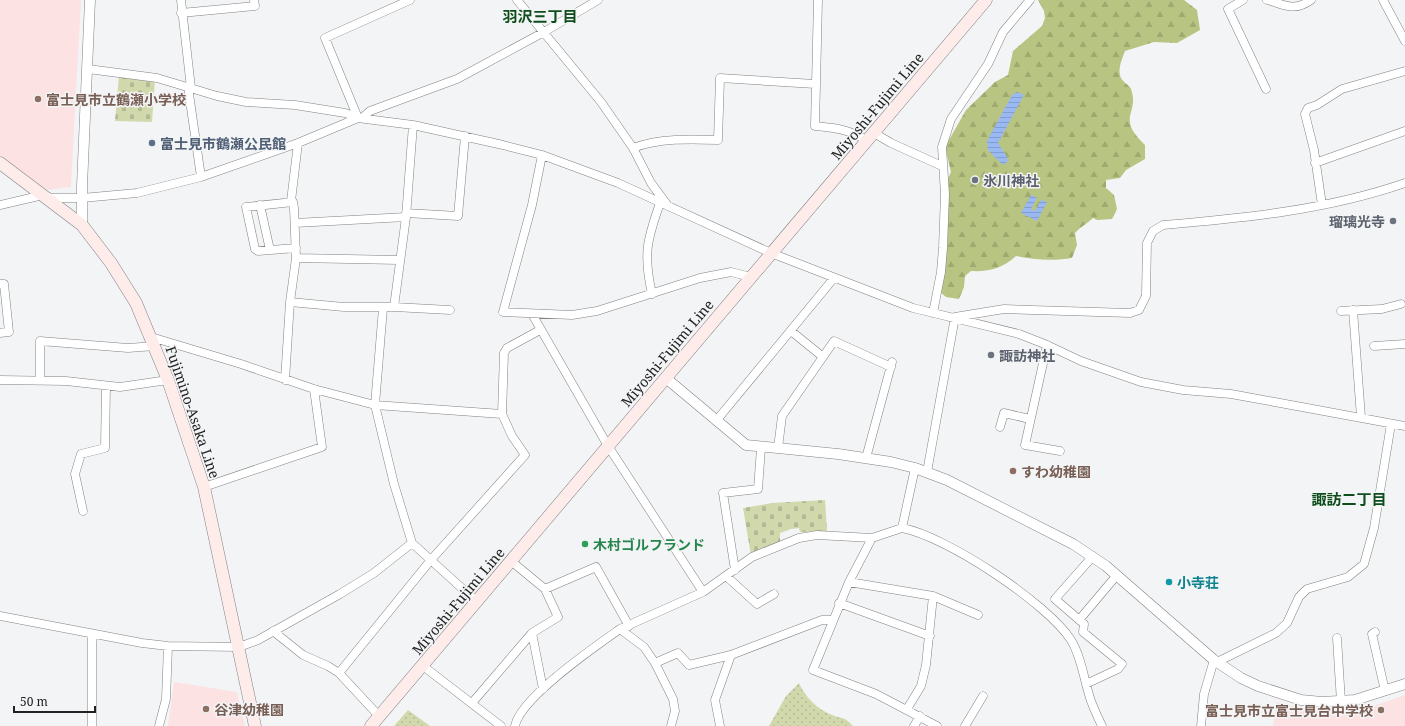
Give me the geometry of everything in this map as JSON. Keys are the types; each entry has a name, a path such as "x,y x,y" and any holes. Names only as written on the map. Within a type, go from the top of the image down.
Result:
{"main road":[{"name":"Miyoshi-Fujimi Line","path":"371,726 608,446 667,379 771,253 986,0"},
{"name":"Fujimino-Asaka Line","path":"0,163 82,225 126,285 153,342 168,380 204,487 255,726"}],"street":[{"path":"82,225 90,0"},
{"path":"181,0 181,13 201,177"},
{"path":"181,13 255,6 254,0"},
{"path":"360,118 325,38 410,0"},
{"path":"517,0 601,102 633,148 652,183 668,207"},
{"path":"0,205 43,195 52,198 82,198 137,193 201,177 298,143 360,118 370,111 457,79 544,32 598,0"},
{"path":"818,0 815,126 841,128 891,143 942,166"},
{"path":"933,313 941,272 943,248 944,194 942,147 951,119 988,64 1003,32 1030,0"},
{"path":"1242,0 1228,9 1266,89"},
{"path":"1267,0 1293,8 1301,7 1311,0"},
{"path":"1383,0 1405,40"},
{"path":"88,69 157,78 246,102 294,105 345,113 360,118 413,125 542,155 618,183 771,253 913,308 955,317 965,322 1019,334 1047,344 1081,361 1141,382 1183,390 1231,394 1405,426"},
{"path":"1322,205 1314,150 1304,114 1308,108 1317,105 1342,89 1405,71"},
{"path":"633,148 646,143 718,140 720,78 816,84"},
{"path":"394,308 406,215 413,125"},
{"path":"1315,163 1405,131"},
{"path":"295,223 406,215 458,216 465,136"},
{"path":"285,380 290,302 296,258 295,223 293,202 291,201 298,143"},
{"path":"542,155 532,205 503,312 572,315 597,311 700,278 731,272 751,277"},
{"path":"955,317 1004,309 1130,313 1140,310 1146,296 1147,243 1153,231 1163,225 1238,218 1322,205 1405,184"},
{"path":"291,201 246,208 254,249 258,251 296,248"},
{"path":"652,294 646,262 647,239 660,203"},
{"path":"260,205 270,250"},
{"path":"296,258 399,260"},
{"path":"716,421 792,331 834,278"},
{"path":"0,284 4,284 9,332 0,333"},
{"path":"290,302 383,308 450,310"},
{"path":"1341,311 1382,309 1401,304"},
{"path":"383,308 375,405 394,484 412,544 476,601"},
{"path":"1353,310 1361,417"},
{"path":"532,314 608,446 703,592"},
{"path":"927,472 955,317"},
{"path":"339,673 430,561 525,455 512,436 502,414 504,353 507,348 540,330"},
{"path":"792,331 823,357"},
{"path":"40,380 40,341 128,348 153,342 241,364 314,389 375,405 502,414"},
{"path":"778,448 782,416 834,341 891,364 866,458"},
{"path":"1047,344 1025,444 1060,451"},
{"path":"1374,346 1405,344"},
{"path":"667,379 746,445 762,448 778,448 866,458 915,468 927,472 1012,512 1093,556 1118,575 1215,661 1241,678 1278,694 1301,700 1342,702 1368,697 1405,684"},
{"path":"0,380 40,380 120,387 168,380"},
{"path":"83,511 75,474 81,454 105,448 106,386"},
{"path":"204,487 322,446 314,389"},
{"path":"1000,427 1004,413 1030,419"},
{"path":"1201,726 1204,694 1215,661 1276,633 1287,623 1299,597 1307,589 1348,577 1364,564 1374,528 1391,424"},
{"path":"735,570 723,493 758,489 762,448"},
{"path":"902,528 915,468"},
{"path":"515,726 522,710 543,689 620,629 630,626 703,592 752,557 799,538 817,535 872,538 902,528 923,534 953,548 982,565 1026,597 1062,628 1071,640 1077,652 1086,684 1102,726"},
{"path":"872,538 839,603 813,670 876,694 937,726"},
{"path":"0,616 92,635 168,646 239,647 258,640 347,590 374,573 412,544"},
{"path":"1086,684 1118,669 1122,664 1083,632 1084,624 1055,599 1093,556"},
{"path":"472,703 532,633 558,617 545,589 511,561"},
{"path":"545,589 596,567 630,626"},
{"path":"1079,620 1118,575"},
{"path":"726,576 757,604 774,594"},
{"path":"849,582 933,596 978,615"},
{"path":"907,709 921,686 930,636 933,596"},
{"path":"839,603 930,636"},
{"path":"655,663 678,653 689,664 731,655 822,620 833,620"},
{"path":"620,629 644,647 655,663 673,699 675,711 671,726"},
{"path":"273,631 303,655 328,666 339,673 379,716"},
{"path":"1375,632 1372,634 1385,691"},
{"path":"532,633 543,689"},
{"path":"92,635 92,726"},
{"path":"1337,638 1342,702"},
{"path":"159,726 166,699 168,646"},
{"path":"720,726 715,700 731,655"},
{"path":"423,666 501,726"},
{"path":"965,726 983,696"},
{"path":"914,726 920,716"}],"shaded area":[{"name":"富士見市立鶴瀬小学校","path":"0,0 81,0 71,187 46,190 0,155"},
{"name":"谷津幼稚園","path":"174,682 237,692 245,726 168,726"},
{"name":"富士見市立富士見台中学校","path":"1405,695 1405,726 1273,726 1276,702 1303,709 1349,712 1365,709"}],"green space":[{"path":"1038,0 1184,0 1197,10 1200,30 1177,43 1154,42 1125,51 1120,64 1120,75 1131,89 1133,105 1130,116 1131,128 1145,145 1145,159 1126,170 1120,178 1106,180 1106,188 1114,195 1117,209 1112,219 1097,220 1093,218 1077,231 1075,233 1077,245 1072,258 1044,260 1016,256 1006,264 990,270 971,271 965,276 964,287 959,299 946,297 940,292 947,181 951,172 945,147 966,110 995,82 1008,75 1013,51 1042,26 1045,18 1044,11"},
{"path":"119,76 155,79 152,122 115,121"},
{"path":"825,500 827,531 800,532 799,528 791,529 780,533 780,542 751,555 743,508 772,503"},
{"path":"799,683 808,698 817,706 827,712 845,719 853,726 769,726 786,696"},
{"path":"408,710 430,726 394,726"}],"water":[{"path":"1017,92 1024,95 998,143 1008,161 1003,165 988,150 987,141 1012,95"},
{"path":"1031,195 1037,198 1031,209 1035,211 1041,200 1047,202 1037,221 1021,213"}],"place":[{"name":"富士見市立鶴瀬小学校","path":"38,99"},
{"name":"富士見市鶴瀬公民館","path":"152,143"},
{"name":"氷川神社","path":"975,180"},
{"name":"瑠璃光寺","path":"1393,221"},
{"name":"諏訪神社","path":"991,355"},
{"name":"すわ幼稚園","path":"1013,471"},
{"name":"木村ゴルフランド","path":"585,544"},
{"name":"小寺荘","path":"1169,582"},
{"name":"谷津幼稚園","path":"206,709"},
{"name":"富士見市立富士見台中学校","path":"1381,710"}],"district":[{"name":"羽沢三丁目","path":"540,16"},
{"name":"諏訪二丁目","path":"1349,499"}]}
